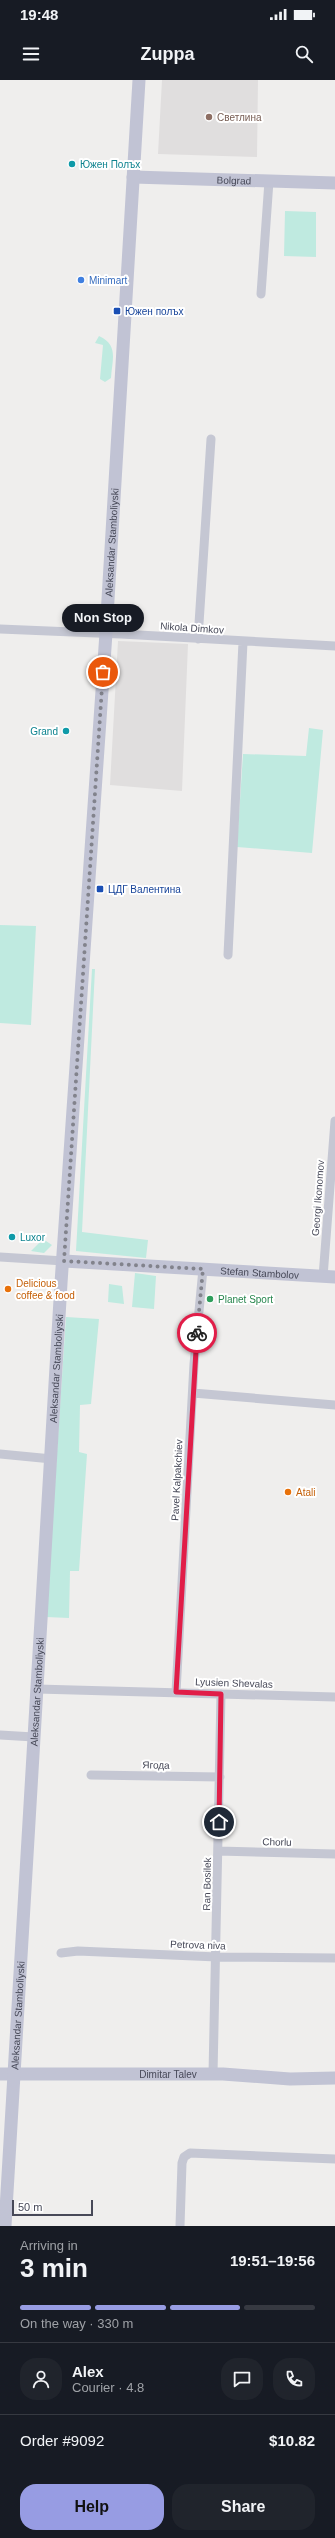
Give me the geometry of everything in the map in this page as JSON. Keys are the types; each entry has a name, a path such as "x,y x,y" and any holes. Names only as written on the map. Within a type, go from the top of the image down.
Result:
{"street":[{"name":"Aleksandar Stamboliyski","path":"5,2226 82,956 106,633 139,80"},
{"name":"Bolgrad","path":"133,177 335,183"},
{"path":"261,294 269,181"},
{"path":"198,640 211,439"},
{"name":"Nikola Dimkov","path":"0,629 106,633 198,640 335,646"},
{"path":"228,955 243,642"},
{"name":"Georgi Ikonomov","path":"329,1277 335,1120"},
{"path":"0,1257 64,1261"},
{"name":"Stefan Stambolov","path":"64,1261 329,1277"},
{"name":"Pavel Kalpakchiev","path":"176,1692 193,1393 203,1269"},
{"path":"193,1393 335,1405"},
{"path":"0,1454 52,1459"},
{"name":"Lyusien Shevalas","path":"37,1689 335,1697"},
{"name":"Ran Bosilek","path":"213,2074 221,1694"},
{"path":"0,1735 34,1737"},
{"name":"Ягода","path":"91,1775 220,1777"},
{"name":"Chorlu","path":"218,1851 335,1854"},
{"name":"Petrova niva","path":"61,1953 78,1952 216,1957 335,1958"},
{"name":"Dimitar Talev","path":"0,2074 213,2074 290,2079 335,2078"},
{"path":"180,2226 182,2163 184,2157 190,2153 335,2159"}],"shaded area":[{"name":"Светлина","path":"162,80 258,80 257,157 158,154"},
{"path":"118,641 188,644 182,791 110,785"}],"green space":[{"path":"285,211 316,212 316,257 284,256"},
{"path":"99,336 109,344 112,348 113,354 111,378 105,382 100,379 103,345 95,343"},
{"path":"309,728 323,730 312,853 237,847 243,754 306,756"},
{"path":"0,925 36,926 31,1025 0,1023"},
{"path":"92,969 95,969 82,1232 148,1240 146,1258 76,1251"},
{"path":"43,1239 52,1245 44,1253 31,1251"},
{"path":"135,1273 156,1276 154,1309 132,1307"},
{"path":"109,1284 122,1286 124,1304 108,1302"},
{"path":"66,1317 99,1319 91,1404 80,1405 79,1452 87,1454 79,1571 70,1571 69,1618 46,1617"}],"way so far":[{"path":"103,672 82,956 76,1083 64,1261 162,1268 203,1269 197,1333"}],"place":[{"name":"Светлина","path":"209,117"},
{"name":"Южен Полъх","path":"72,164"},
{"name":"Minimart","path":"81,280"},
{"name":"Южен полъх","path":"117,311"},
{"name":"Non Stop","path":"103,672"},
{"name":"Grand","path":"66,731"},
{"name":"ЦДГ Валентина","path":"100,889"},
{"name":"Luxor","path":"12,1237"},
{"name":"Delicious coffee & food","path":"8,1289"},
{"name":"Planet Sport","path":"210,1299"},
{"name":"Atali","path":"288,1492"}],"route":[{"path":"197,1333 176,1692 221,1694 219,1822"}]}
